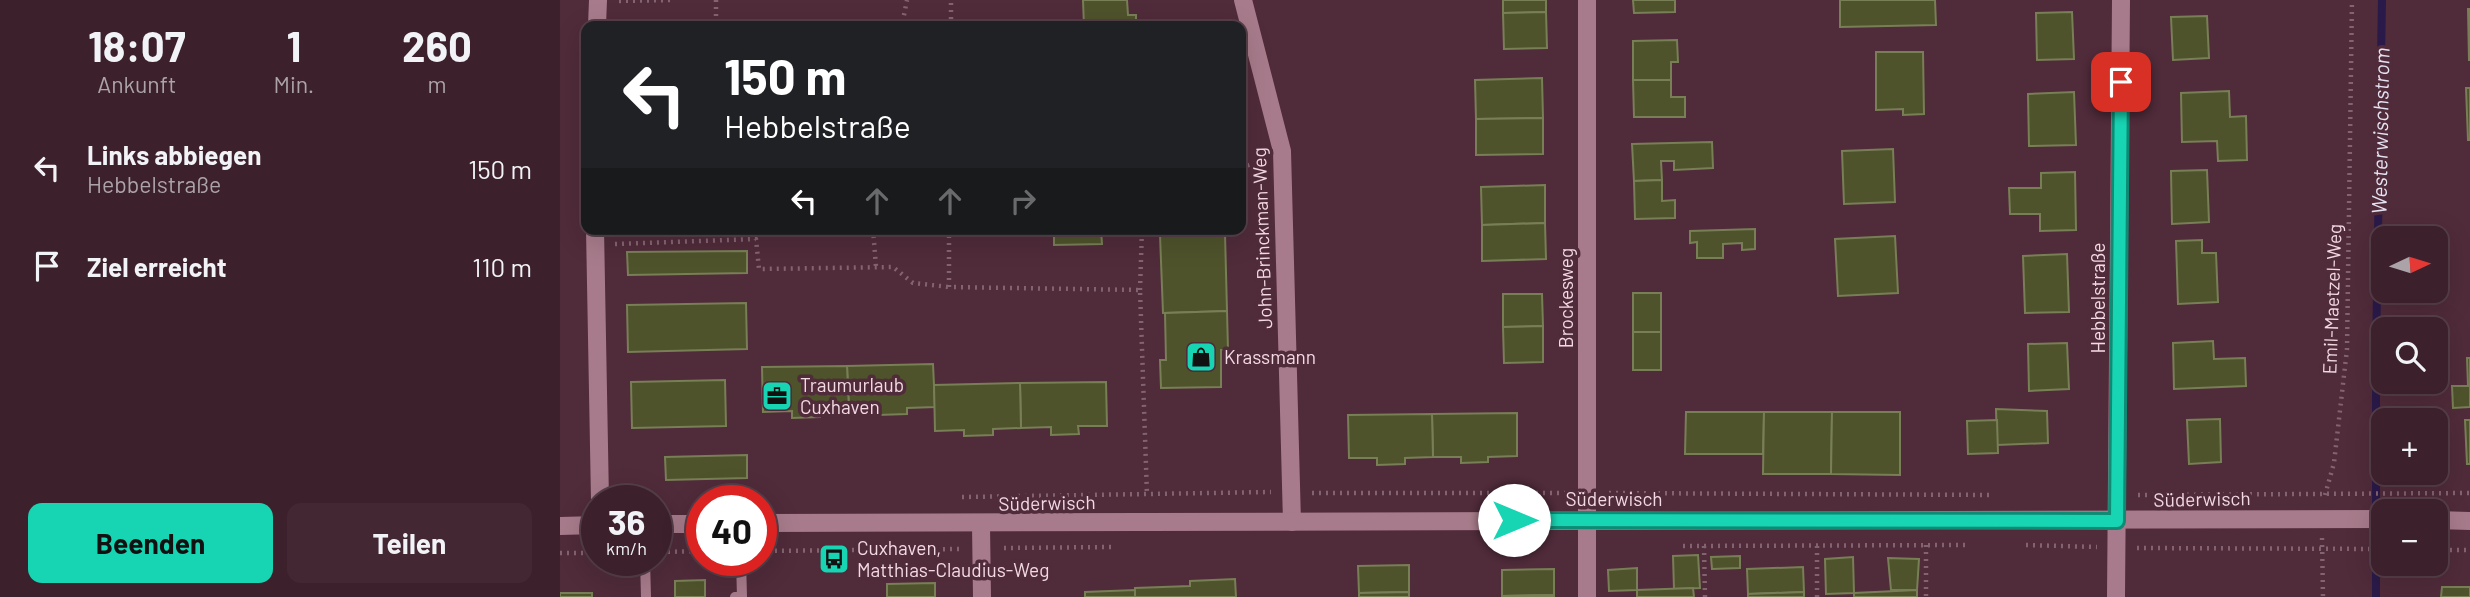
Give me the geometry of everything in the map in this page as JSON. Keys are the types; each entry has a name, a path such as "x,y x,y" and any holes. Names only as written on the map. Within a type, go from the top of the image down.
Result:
{"street":[{"name":"John-Brinckman-Weg","path":"1243,0 1282,151 1292,522"},
{"name":"Brockesweg","path":"1587,0 1587,597"},
{"name":"Hebbelstraße","path":"2116,597 2121,0"},
{"path":"597,21 598,1"},
{"path":"595,237 600,485"},
{"name":"Süderwisch","path":"777,523 981,525 1587,520 2371,519"},
{"path":"2448,520 2470,521"},
{"path":"560,526 581,525"},
{"path":"981,525 982,597"}],"lane":[{"path":"645,576 646,597"},
{"path":"735,597 742,597 741,576"}],"path":[{"path":"598,1 674,0"},
{"path":"716,0 716,21"},
{"path":"903,21 907,0"},
{"path":"951,0 951,21"},
{"name":"Emil-Maetzel-Weg","path":"2323,597 2322,518 2325,494 2334,463 2347,349 2352,0"},
{"path":"873,235 876,267"},
{"path":"949,235 949,287"},
{"path":"1142,235 1140,290 1147,522"},
{"path":"595,237 756,239 759,269 893,267 913,283 949,287 1140,290"},
{"path":"954,498 1291,492 2003,495"},
{"path":"2117,495 2470,493"},
{"path":"1926,545 1926,597"},
{"path":"1704,546 1705,597"},
{"path":"1817,546 1817,597"},
{"path":"2363,549 2371,549"},
{"path":"2448,550 2470,550"},
{"path":"560,553 581,553"}],"building":[{"path":"1083,0 1127,0 1128,15 1136,15 1136,21 1084,21"},
{"path":"1503,0 1546,0 1546,12 1503,13"},
{"path":"1633,0 1675,0 1675,12 1634,13"},
{"path":"1840,0 1935,0 1936,25 1840,27"},
{"path":"2470,9 2470,60 2469,60"},
{"path":"1546,12 1547,48 1504,49 1503,13"},
{"path":"2072,12 2074,59 2037,60 2036,13"},
{"path":"2207,16 2209,58 2173,60 2171,17"},
{"path":"1677,40 1678,62 1671,62 1671,80 1633,80 1633,41"},
{"path":"1876,52 1923,52 1924,114 1903,115 1903,109 1876,110"},
{"path":"1542,78 1543,118 1476,119 1475,80"},
{"path":"1633,80 1671,80 1671,97 1685,97 1685,117 1634,117"},
{"path":"2466,88 2470,88 2470,140 2468,140"},
{"path":"2229,91 2230,117 2246,116 2247,160 2218,161 2217,141 2182,142 2181,93"},
{"path":"2074,92 2076,145 2029,146 2028,94"},
{"path":"1543,118 1543,154 1476,155 1476,119"},
{"path":"1712,142 1713,168 1674,170 1674,161 1661,161 1662,180 1634,181 1632,144"},
{"path":"1893,149 1895,202 1844,204 1842,151"},
{"path":"2207,170 2209,222 2172,224 2171,171"},
{"path":"2075,172 2076,230 2040,231 2040,214 2010,214 2009,188 2041,188 2041,173"},
{"path":"1662,180 1662,201 1675,200 1675,218 1635,219 1634,181"},
{"path":"1545,185 1545,223 1482,225 1481,187"},
{"path":"1545,223 1546,259 1482,261 1482,225"},
{"path":"1755,229 1755,249 1742,250 1742,243 1723,244 1723,258 1697,258 1697,242 1690,243 1690,231"},
{"path":"1054,235 1101,235 1102,244 1054,245"},
{"path":"1160,235 1225,235 1227,311 1163,313"},
{"path":"1895,236 1898,293 1838,296 1835,239"},
{"path":"2202,240 2202,253 2216,253 2218,302 2178,304 2176,241"},
{"path":"747,251 747,273 628,275 627,252"},
{"path":"2067,254 2069,312 2025,313 2023,256"},
{"path":"1633,293 1661,293 1661,332 1633,332"},
{"path":"1503,294 1542,294 1543,326 1503,327"},
{"path":"746,303 747,349 628,352 627,305"},
{"path":"1227,311 1228,350 1221,350 1221,387 1161,388 1160,360 1166,360 1165,313"},
{"path":"1543,326 1543,362 1504,363 1503,327"},
{"path":"1633,332 1661,332 1661,370 1633,370"},
{"path":"2213,341 2214,359 2245,358 2246,386 2174,389 2173,343"},
{"path":"2067,343 2069,389 2029,391 2028,344"},
{"path":"2467,358 2470,358 2470,407 2453,408 2452,386 2468,386"},
{"path":"933,364 935,407 907,408 907,414 878,415 878,409 849,409 847,366"},
{"path":"847,366 849,409 820,410 820,417 792,418 792,411 763,412 762,367"},
{"path":"725,380 726,426 632,428 631,382"},
{"path":"1106,382 1107,426 1078,426 1079,434 1051,435 1051,427 1021,428 1020,383"},
{"path":"1020,383 1021,428 993,429 993,435 964,436 964,430 935,431 934,385"},
{"path":"1996,409 2047,411 2048,443 1997,445"},
{"path":"1686,412 1764,412 1763,454 1685,454"},
{"path":"1764,412 1832,412 1831,474 1763,474"},
{"path":"1832,412 1900,412 1900,475 1831,474"},
{"path":"1517,413 1517,456 1488,457 1488,462 1461,463 1461,457 1433,457 1432,414"},
{"path":"1432,414 1433,457 1405,458 1405,464 1377,465 1377,458 1349,458 1348,415"},
{"path":"2220,419 2221,462 2189,464 2187,420"},
{"path":"1997,420 1998,453 1968,454 1967,421"},
{"path":"2465,420 2470,420 2470,464 2467,464"},
{"path":"747,455 747,478 666,480 665,457"},
{"path":"1698,555 1700,588 1674,589 1673,556"},
{"path":"1740,556 1740,568 1712,569 1711,557"},
{"path":"1853,557 1854,593 1826,594 1825,559"},
{"path":"1888,558 1919,559 1917,590 1891,590"},
{"path":"1409,565 1409,592 1359,593 1358,566"},
{"path":"1803,567 1804,592 1748,594 1747,569"},
{"path":"1637,568 1637,590 1609,591 1608,570"},
{"path":"1554,569 1554,595 1502,596 1502,570"},
{"path":"1235,579 1236,597 1135,597 1135,588 1190,586 1190,581"},
{"path":"705,580 705,597 675,597 675,581"},
{"path":"935,583 935,597 887,597 887,584"},
{"path":"2442,587 2470,587 2470,597 2441,597"},
{"path":"1693,588 1694,597 1637,597 1637,590"},
{"path":"1135,590 1135,597 1085,597 1085,592"},
{"path":"1917,590 1917,597 1854,597 1854,593"},
{"path":"1409,592 1409,597 1359,597 1359,593"},
{"path":"1804,592 1804,597 1748,597 1748,594"},
{"path":"560,593 592,593 592,597 560,597"},
{"path":"1502,596 1554,597 1502,597"}],"waterway":[{"name":"Westerwischstrom","path":"2376,597 2376,350 2382,0"}],"place":[{"name":"Krassmann","path":"1201,357"},
{"name":"Traumurlaub Cuxhaven","path":"777,396"},
{"name":"Cuxhaven, Matthias-Claudius-Weg","path":"834,559"}],"route":[{"path":"1514,520 2045,518 2117,521 2121,82"}]}
